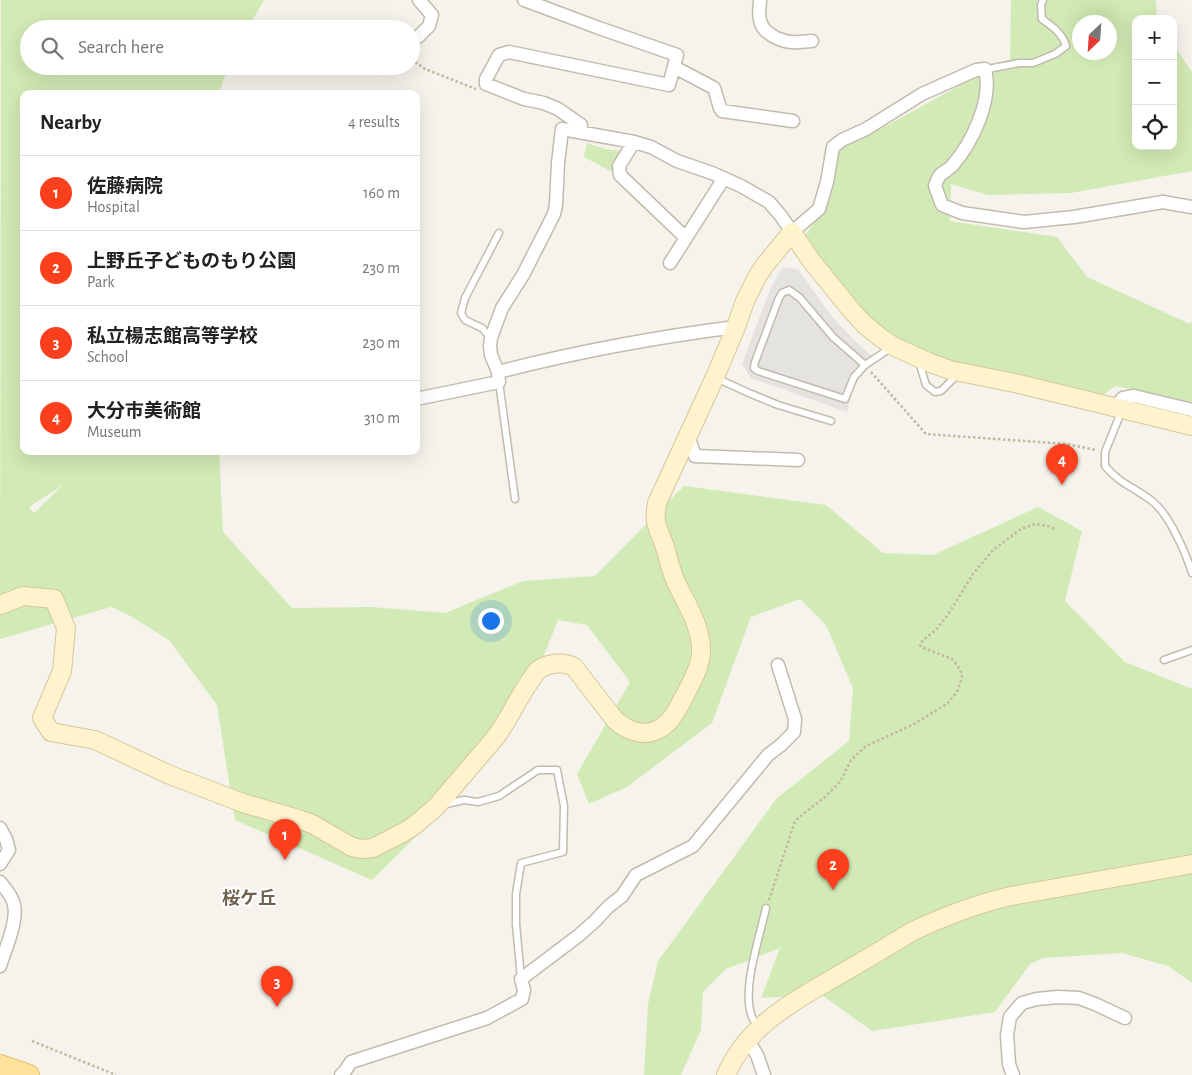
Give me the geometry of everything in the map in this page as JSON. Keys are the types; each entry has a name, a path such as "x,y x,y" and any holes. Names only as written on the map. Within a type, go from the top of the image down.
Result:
{"main road":[{"path":"0,1065 29,1075"}],"street":[{"path":"419,0 432,15 430,26 420,35"},
{"path":"524,0 677,55 668,85 509,52 499,55 486,79 486,84 524,99 544,103 558,109 581,125 581,132"},
{"path":"760,0 759,19 761,26 766,32 792,42 812,41"},
{"path":"674,67 714,88 722,111 793,121"},
{"path":"0,605 23,596 54,599 66,628 62,671 42,718 51,732 95,740 170,775 243,803 298,818 352,847 361,849 373,848 415,825 436,807 504,726 536,672 549,664 568,664 574,667 615,720 623,727 635,732 656,731 673,717 700,662 701,649 699,634 691,611 675,579 656,521 657,503 715,377 745,300 757,277 792,232 819,209 827,182 833,147 922,94 976,70 985,69 987,77 982,114 969,142 952,166 940,176 935,186 942,205 962,213 1024,222 1074,217 1163,202 1192,207"},
{"path":"498,377 491,355 491,338 502,308 523,275 554,214 562,129 634,142 650,147 677,161 724,178 769,202 782,216 810,258 852,311 865,325 893,346 950,370 1019,384 1192,426"},
{"path":"634,142 619,166 620,175 686,238"},
{"path":"670,264 724,178"},
{"path":"420,398 498,377 548,359 694,332 736,327"},
{"path":"1119,408 1123,398 1134,396 1192,410"},
{"path":"688,436 695,456 798,460"},
{"path":"340,1075 345,1072 351,1062 487,1018 522,999 524,990 521,979 596,921 608,907 622,896 636,875 693,846 768,755 794,732 795,719 778,665"},
{"path":"0,828 9,850 0,864"},
{"path":"726,1075 734,1058 748,1040 773,1016 795,1000 913,932 964,909 985,902 1192,864"},
{"path":"0,882 7,890 14,905 14,921 0,966"},
{"path":"1013,1075 1009,1064 1007,1035 1010,1017 1022,1003 1058,997 1078,998 1124,1018"},
{"path":"748,1040 757,1055 764,1075"}],"lane":[{"path":"986,71 1019,63 1033,63 1055,54 1066,46 1064,40 1052,26 1042,19 1041,5 1043,0"},
{"path":"491,338 482,328 465,320 461,313 465,298 498,233"},
{"path":"865,365 833,337 800,298 789,290 782,293 779,298 754,368 845,399 854,377 865,365 893,346"},
{"path":"918,357 926,386 935,392 941,390 960,372"},
{"path":"498,377 515,499"},
{"path":"715,377 778,405 831,421"},
{"path":"1119,408 1105,452 1105,466 1114,476 1154,502 1163,513 1178,536 1192,573"},
{"path":"1164,660 1192,650"},
{"path":"436,807 464,800 478,802 499,796 538,770 558,770 564,806 563,852 521,863 516,894 516,924 521,979"},
{"path":"760,1027 752,1018 748,996 749,980 766,908"}],"path":[{"path":"865,365 926,434 1067,444 1105,452"},
{"path":"766,908 795,822 840,782 851,760 866,746 912,725 947,704 957,692 962,677 961,672 952,659 921,647 920,645 923,640 936,630 945,619 974,574 993,550 1021,529 1035,524 1055,528"},
{"path":"32,1042 116,1075"}],"green space":[{"path":"1,0 264,0 252,20 20,20 20,75 225,75 220,90 20,90 20,455 219,455 223,532 292,608 371,607 445,613 523,581 595,576 684,486 826,505 883,553 933,555 1038,507 1082,531 1065,601 1125,662 1192,689 1192,983 1168,966 1122,953 1043,958 1030,964 995,1012 872,1031 822,995 761,998 780,948 726,969 703,992 701,1030 681,1075 644,1075 648,1004 658,961 777,798 849,741 853,688 826,625 800,599 751,617 712,723 627,787 589,804 577,774 630,682 587,625 558,620 522,710 468,785 372,880 235,820 217,705 169,640 127,614 111,607 0,639","holes":["63,485 34,513 29,507"]},
{"path":"1011,0 1156,0 1157,15 1132,15 1132,150 1177,150 1177,50 1192,72 1192,171 1071,193 988,195 951,184 950,221 1057,237 1087,277 1190,324 1192,321 1192,402 1115,386 1100,397 951,364 895,341 858,311 803,238 826,207 837,157 845,141 886,126 977,76 1010,69"},
{"path":"587,143 605,149 622,151 612,172 584,157"}],"shaded area":[{"path":"783,267 798,269 830,314 876,360 859,379 852,392 847,412 751,378 742,364 771,287"}],"place":[{"name":"大分市美術館","path":"1062,485"},
{"name":"佐藤病院","path":"285,860"},
{"name":"上野丘子どものもり公園","path":"833,890"},
{"name":"私立楊志館高等学校","path":"277,1007"}],"district":[{"name":"桜ケ丘","path":"249,898"}]}
